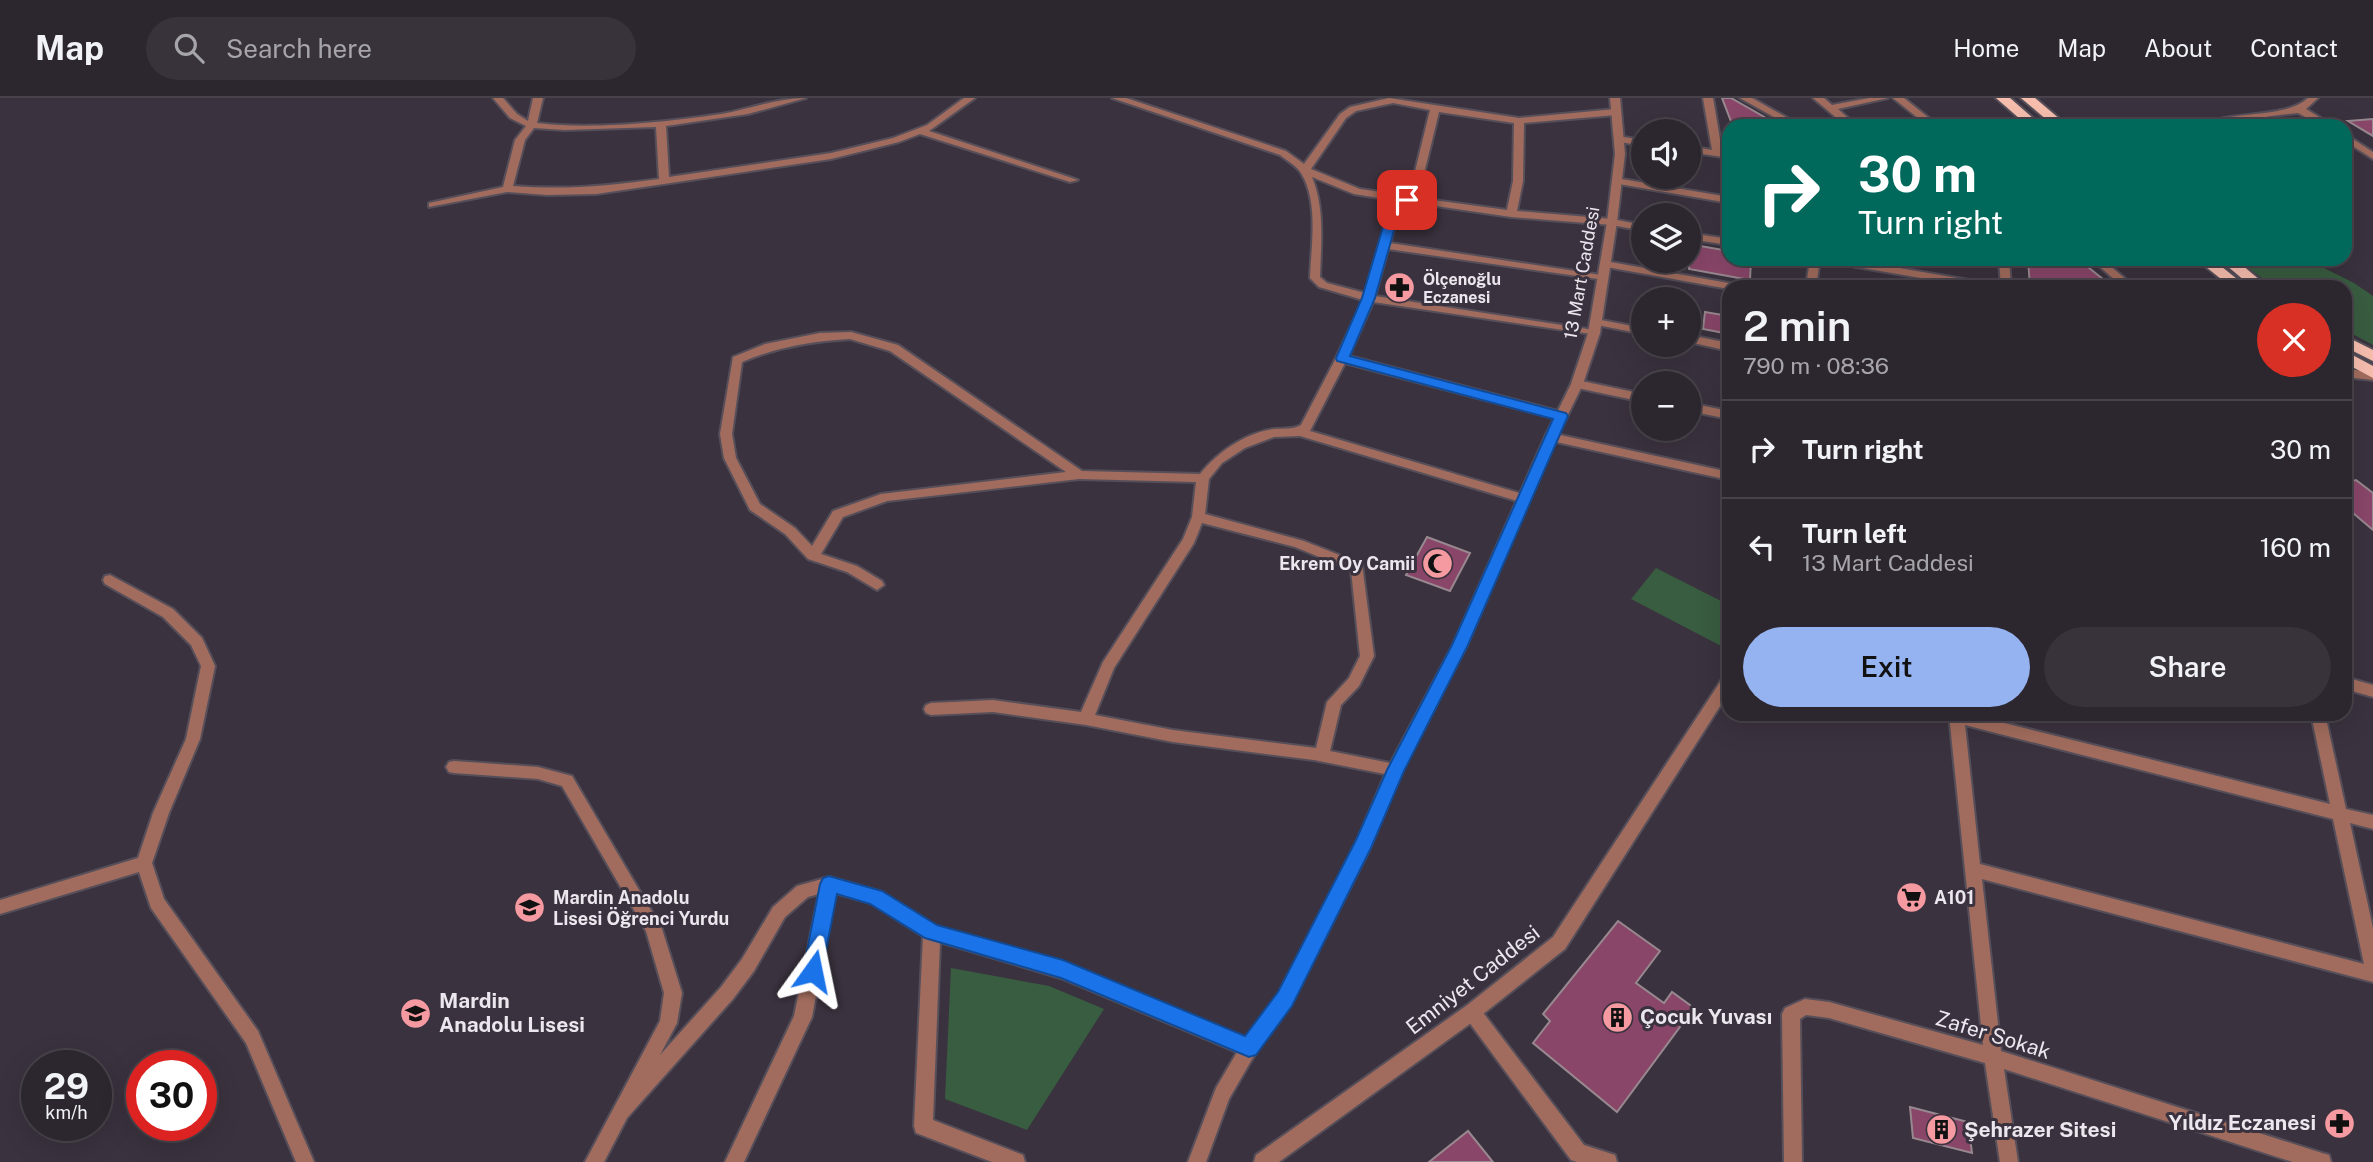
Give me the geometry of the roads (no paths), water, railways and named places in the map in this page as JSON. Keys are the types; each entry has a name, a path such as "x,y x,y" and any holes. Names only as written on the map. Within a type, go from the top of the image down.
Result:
{"highway":[{"path":"2002,98 2028,119"},
{"path":"2027,98 2053,119"},
{"path":"2212,266 2231,280"},
{"path":"2235,266 2252,280"},
{"path":"2352,345 2370,354"},
{"path":"2352,365 2373,375"}],"street":[{"path":"498,98 513,116 525,123 572,127 661,126 769,107 801,98"},
{"path":"506,189 520,139 532,124 538,98"},
{"path":"433,205 506,189 596,191 831,156 896,141 930,127 970,98"},
{"path":"1117,98 1283,153 1305,170 1358,192 1511,214 1631,226"},
{"path":"1708,98 1722,147"},
{"path":"1745,98 1784,119"},
{"path":"1818,98 1844,119"},
{"path":"1831,108 1883,98"},
{"path":"1898,98 1925,119"},
{"path":"2300,110 2313,98"},
{"path":"1305,170 1343,116 1353,109 1394,99 1399,103 1520,121 1616,105"},
{"name":"13 Mart Caddesi","path":"1197,1162 1222,1094 1249,1048 1285,999 1364,843 1395,770 1460,645 1550,437 1577,384 1595,327 1612,222 1620,155 1616,105"},
{"path":"1300,432 1306,428 1369,298 1395,207 1410,199 1435,108"},
{"path":"2241,119 2300,110 2316,119"},
{"path":"1511,214 1518,181 1520,121"},
{"path":"661,126 664,181"},
{"path":"919,131 1073,180"},
{"path":"1617,139 1631,141"},
{"path":"2352,142 2373,156"},
{"path":"1701,151 1722,154"},
{"path":"1305,170 1315,197 1317,218 1314,278 1323,285 1369,298 1631,330"},
{"path":"1616,181 1722,199"},
{"path":"1701,238 1722,241"},
{"path":"1385,245 1722,286"},
{"path":"1869,266 1951,280"},
{"path":"2104,266 2122,280"},
{"path":"877,585 852,569 813,556 790,531 755,508 730,458 726,434 737,360 765,348 820,337 851,335 894,348 1079,475"},
{"path":"1701,341 1722,346"},
{"path":"2352,360 2370,354"},
{"path":"1342,358 1561,416"},
{"path":"1577,384 1631,395"},
{"path":"1701,409 1722,414"},
{"path":"1087,719 1108,666 1189,540 1198,517 1203,478 1218,460 1241,445 1273,433 1300,432 1524,499"},
{"path":"1550,437 1722,474"},
{"path":"813,556 838,514 886,497 1079,475 1203,478"},
{"path":"1198,517 1298,544 1335,556 1357,567 1367,656 1354,682 1334,702 1322,755"},
{"path":"110,580 168,613 197,642 208,666 192,739 160,813 144,863 157,903 252,1037 305,1162"},
{"path":"2352,685 2373,691"},
{"name":"Emniyet Caddesi","path":"1263,1162 1472,1012 1559,943 1722,691"},
{"path":"931,709 993,706 1087,719 1173,736 1322,755 1395,770"},
{"path":"1956,721 1993,1057 2009,1162"},
{"path":"1976,721 2373,822"},
{"path":"2319,721 2373,966"},
{"path":"454,768 538,773 567,781 654,929 673,993 668,1023 594,1162"},
{"path":"0,907 144,863"},
{"path":"1971,869 2373,974"},
{"path":"624,1110 727,993 748,965 779,912 803,891 829,884 875,897 932,932 1063,970 1249,1048"},
{"path":"734,1162 803,1017 829,884"},
{"path":"932,932 923,1126 1016,1162"},
{"name":"Zafer Sokak","path":"1793,1162 1791,1014 1805,1007 1829,1010 1993,1057 2322,1162"},
{"path":"1472,1012 1578,1153 1608,1162"}],"place":[{"name":"Ölçenoğlu Eczanesi","path":"1400,288"},
{"name":"Ekrem Oy Camii","path":"1438,564"},
{"name":"A101","path":"1911,898"},
{"name":"Mardin Anadolu Lisesi Öğrenci Yurdu","path":"530,908"},
{"name":"Mardin Anadolu Lisesi","path":"416,1013"},
{"name":"Çocuk Yuvası","path":"1617,1017"},
{"name":"Yıldız Eczanesi","path":"2339,1123"},
{"name":"Şehrazer Sitesi","path":"1941,1130"}]}
